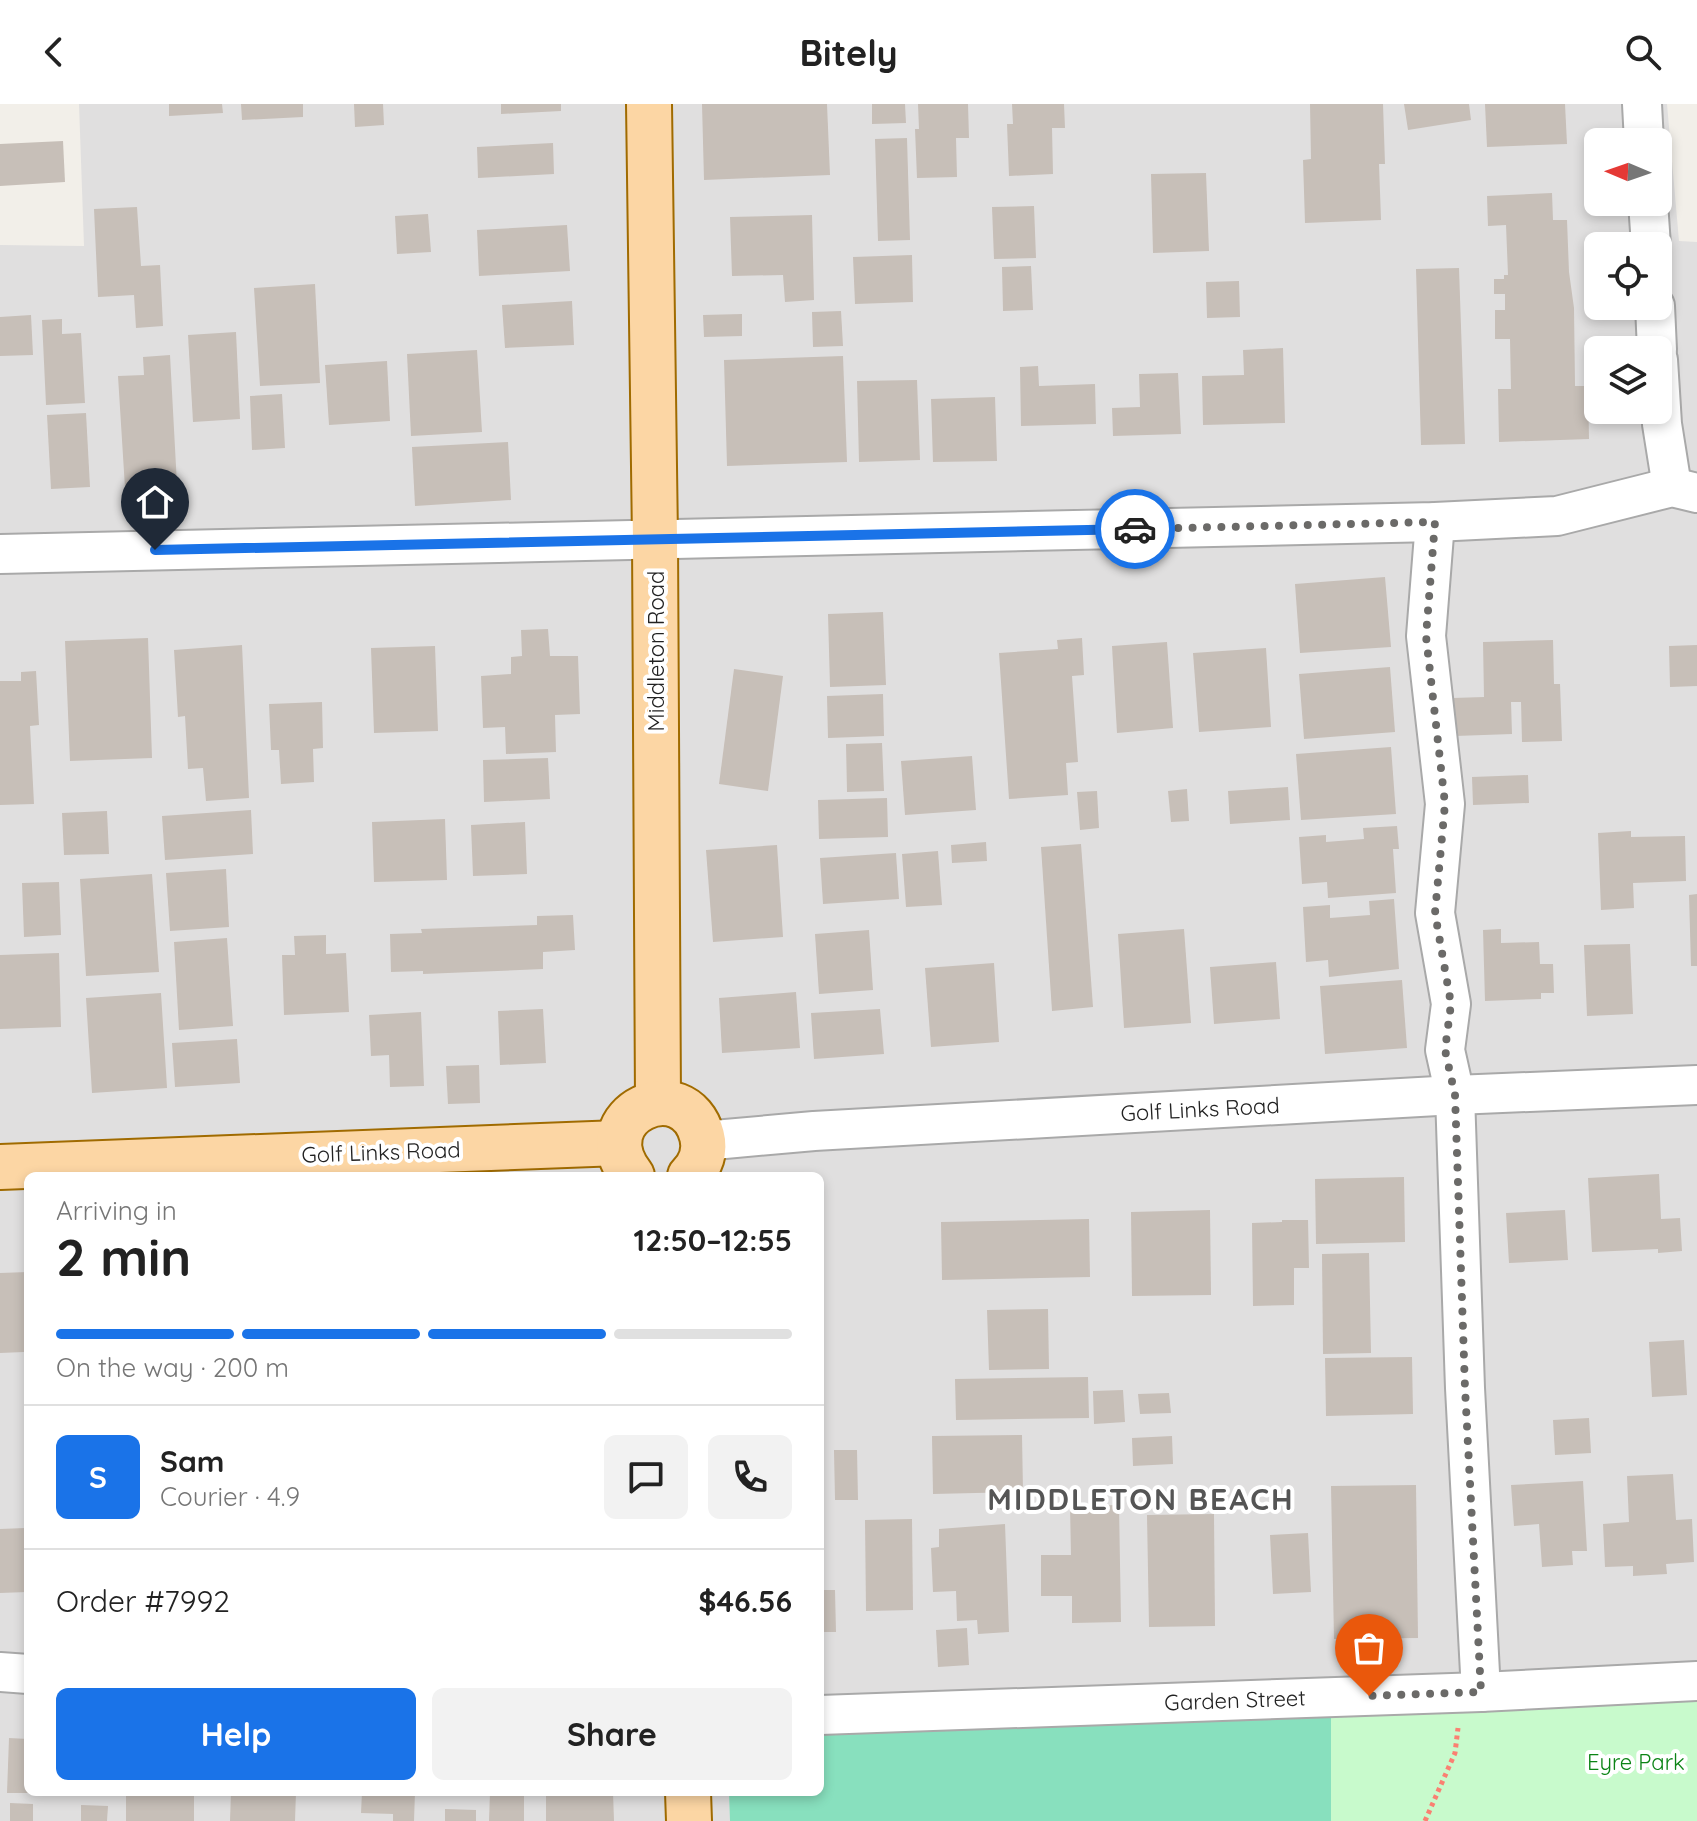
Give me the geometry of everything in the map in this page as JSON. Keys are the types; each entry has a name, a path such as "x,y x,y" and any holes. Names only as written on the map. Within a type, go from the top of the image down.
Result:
{"main road":[{"name":"Middleton Road","path":"649,104 658,1102"},
{"path":"625,1160 622,1128 630,1115 643,1106 658,1102 675,1104 689,1113 699,1125 697,1158"},
{"name":"Golf Links Road","path":"0,1167 625,1160"},
{"path":"688,1796 689,1821"}],"street":[{"path":"1642,104 1643,128"},
{"path":"0,554 1435,522 1557,516 1684,490 1662,424"},
{"path":"1435,522 1426,636 1445,804 1435,913 1451,1004 1445,1050 1455,1095 1471,1692"},
{"name":"Golf Links Road","path":"697,1158 814,1131 1455,1095 1697,1085"},
{"path":"0,1672 24,1674"},
{"name":"Garden Street","path":"824,1715 1697,1681"}],"path":[{"path":"1425,1821 1455,1753 1471,1692"}],"shaded area":[{"path":"79,104 1667,104 1669,128 1584,128 1584,216 1672,216 1672,161 1679,241 1697,242 1697,1821 0,1821 0,245 84,246"}],"green space":[{"name":"Eyre Park","path":"1697,1701 1697,1821 1331,1821 1331,1711"},
{"path":"1331,1711 1331,1821 730,1821 729,1796 824,1796 824,1729"}],"building":[{"path":"169,104 222,104 223,113 169,116"},
{"path":"241,104 303,104 303,117 242,120"},
{"path":"354,104 383,104 384,125 355,127"},
{"path":"501,104 561,104 561,111 501,114"},
{"path":"702,104 827,104 830,175 704,180"},
{"path":"872,104 905,104 906,123 872,124"},
{"path":"918,104 968,104 969,138 956,138 957,177 917,178 915,129 919,129"},
{"path":"1012,104 1064,104 1065,128 1052,128 1053,174 1009,176 1007,124 1013,124"},
{"path":"1310,104 1383,104 1385,164 1379,164 1381,220 1305,223 1303,160 1311,159"},
{"path":"1404,104 1469,104 1471,120 1408,130"},
{"path":"1485,104 1565,104 1567,144 1487,147"},
{"path":"907,138 910,240 878,241 875,139"},
{"path":"63,141 65,182 0,186 0,144"},
{"path":"553,143 554,174 478,178 477,147"},
{"path":"1206,173 1209,251 1153,253 1151,174"},
{"path":"1552,193 1553,220 1567,220 1574,308 1575,386 1584,386 1584,424 1589,424 1589,439 1499,442 1498,389 1511,389 1510,339 1495,339 1495,310 1505,310 1505,294 1494,294 1494,279 1504,279 1504,275 1508,275 1506,225 1488,226 1487,196"},
{"path":"1034,206 1036,258 994,259 992,207"},
{"path":"137,207 141,266 160,265 163,326 136,328 134,295 98,297 94,209"},
{"path":"428,214 431,252 397,254 395,216"},
{"path":"812,215 814,300 785,302 783,275 732,276 730,217"},
{"path":"567,225 570,271 479,276 477,230"},
{"path":"912,255 913,302 855,304 853,257"},
{"path":"1031,266 1033,310 1003,311 1002,267"},
{"path":"1459,268 1465,444 1421,445 1416,269"},
{"path":"1239,281 1240,317 1207,318 1206,282"},
{"path":"315,284 320,383 260,386 254,288"},
{"path":"572,301 574,345 505,348 502,305"},
{"path":"841,311 843,346 813,347 812,312"},
{"path":"742,314 742,336 704,337 703,315"},
{"path":"31,315 33,355 0,356 0,317"},
{"path":"62,319 62,334 81,333 85,403 46,405 42,320"},
{"path":"236,332 240,419 193,422 188,335"},
{"path":"1283,348 1285,423 1203,425 1202,376 1244,375 1243,350"},
{"path":"477,350 482,432 411,436 407,354"},
{"path":"170,355 177,485 125,488 118,376 144,375 143,357"},
{"path":"843,356 847,462 727,466 724,360"},
{"path":"387,361 390,421 329,425 325,365"},
{"path":"1038,366 1039,386 1095,384 1096,424 1021,426 1020,367"},
{"path":"1178,373 1181,434 1113,436 1112,408 1140,407 1139,374"},
{"path":"917,380 920,460 859,462 857,381"},
{"path":"282,394 285,448 252,450 250,396"},
{"path":"995,397 997,461 933,462 931,399"},
{"path":"86,413 90,487 51,489 47,415"},
{"path":"508,442 511,500 415,506 412,447"},
{"path":"1385,577 1391,647 1300,653 1295,584"},
{"path":"883,612 886,685 830,687 828,614"},
{"path":"548,629 550,656 578,656 580,714 555,715 556,752 506,754 505,727 483,728 481,676 511,674 511,657 522,656 521,630"},
{"path":"148,638 152,758 70,761 65,641"},
{"path":"1082,638 1084,675 1072,676 1078,762 1066,763 1068,795 1009,799 999,653 1058,649 1057,640"},
{"path":"1553,640 1554,684 1560,684 1562,741 1522,742 1521,702 1511,702 1512,734 1455,736 1453,698 1484,697 1483,642"},
{"path":"1167,642 1173,728 1117,733 1112,646"},
{"path":"242,645 249,798 206,801 203,768 188,769 185,716 178,717 174,650"},
{"path":"1697,645 1697,686 1670,687 1669,646"},
{"path":"435,646 438,731 374,733 371,648"},
{"path":"1266,648 1271,727 1199,732 1193,653"},
{"path":"1390,667 1395,732 1304,739 1299,674"},
{"path":"734,669 783,676 768,791 719,784"},
{"path":"36,671 39,725 30,726 34,804 0,805 0,681 21,681 21,672"},
{"path":"883,694 884,736 828,738 827,696"},
{"path":"322,702 323,748 313,749 314,782 281,784 279,750 271,750 269,704"},
{"path":"882,743 884,791 847,792 846,744"},
{"path":"1391,747 1396,814 1301,820 1296,754"},
{"path":"972,756 976,810 905,815 901,761"},
{"path":"548,758 550,799 484,802 483,760"},
{"path":"1528,775 1529,803 1473,805 1472,777"},
{"path":"1288,787 1290,820 1230,824 1228,791"},
{"path":"1187,789 1189,821 1171,822 1168,791"},
{"path":"1097,791 1099,828 1080,830 1077,792"},
{"path":"887,798 888,837 819,839 818,800"},
{"path":"251,810 253,854 165,860 162,816"},
{"path":"107,811 109,854 64,855 62,813"},
{"path":"445,819 447,880 374,882 372,822"},
{"path":"525,822 527,874 473,876 471,825"},
{"path":"1397,826 1399,849 1393,849 1396,893 1328,898 1327,882 1302,884 1299,837 1326,835 1326,842 1364,839 1363,828"},
{"path":"1631,831 1631,837 1685,836 1686,881 1633,883 1634,908 1601,910 1598,833"},
{"path":"986,842 987,861 952,863 951,845"},
{"path":"1081,844 1093,1007 1052,1011 1041,847"},
{"path":"777,845 783,937 713,942 706,850"},
{"path":"938,851 942,905 906,907 902,854"},
{"path":"896,853 899,899 823,904 820,858"},
{"path":"226,869 229,927 170,931 166,873"},
{"path":"152,874 159,972 86,976 80,879"},
{"path":"59,882 61,935 24,937 22,883"},
{"path":"1697,894 1697,966 1691,966 1689,895"},
{"path":"1394,899 1399,969 1329,977 1328,960 1306,962 1303,907 1330,905 1330,918 1370,915 1369,901"},
{"path":"573,915 575,950 543,952 543,969 423,974 423,971 391,972 390,934 422,933 421,929 537,925 537,916"},
{"path":"1184,929 1191,1023 1124,1028 1118,934"},
{"path":"1501,929 1501,943 1539,942 1540,964 1553,964 1554,993 1541,993 1541,999 1485,1001 1483,930"},
{"path":"869,930 873,990 819,994 815,934"},
{"path":"326,935 326,954 346,953 349,1012 284,1015 282,955 295,955 294,936"},
{"path":"227,938 233,1026 179,1030 174,942"},
{"path":"1630,944 1633,1014 1587,1016 1584,945"},
{"path":"59,953 61,1027 0,1029 0,955"},
{"path":"1276,962 1280,1019 1214,1024 1210,967"},
{"path":"994,963 999,1042 931,1047 925,968"},
{"path":"1402,980 1407,1048 1325,1054 1320,986"},
{"path":"796,992 800,1048 722,1053 719,998"},
{"path":"161,993 167,1088 92,1093 86,998"},
{"path":"543,1009 546,1063 500,1065 498,1011"},
{"path":"880,1009 884,1054 814,1059 811,1013"},
{"path":"421,1012 424,1086 390,1087 389,1055 371,1056 369,1015"},
{"path":"237,1039 240,1083 175,1087 172,1043"},
{"path":"479,1065 480,1103 448,1104 446,1066"},
{"path":"1659,1174 1661,1219 1680,1218 1682,1251 1592,1252 1588,1178"},
{"path":"1404,1177 1405,1242 1316,1244 1315,1179"},
{"path":"1210,1210 1211,1295 1132,1296 1131,1212"},
{"path":"1565,1210 1568,1260 1509,1263 1506,1213"},
{"path":"1089,1219 1090,1277 942,1280 941,1222"},
{"path":"1308,1220 1309,1268 1294,1268 1294,1305 1253,1306 1252,1223"},
{"path":"1369,1253 1371,1353 1323,1354 1322,1254"},
{"path":"24,1272 24,1352 0,1353 0,1273"},
{"path":"1048,1309 1049,1369 989,1370 987,1310"},
{"path":"1684,1340 1687,1395 1652,1397 1649,1342"},
{"path":"1412,1357 1413,1414 1326,1416 1325,1358"},
{"path":"1088,1377 1089,1418 956,1420 955,1379"},
{"path":"1123,1390 1125,1422 1094,1424 1093,1391"},
{"path":"1169,1393 1171,1413 1140,1414 1138,1394"},
{"path":"1589,1418 1591,1453 1555,1455 1553,1420"},
{"path":"1022,1435 1023,1492 933,1494 932,1436"},
{"path":"1172,1436 1173,1464 1133,1466 1132,1438"},
{"path":"834,1450 857,1450 858,1500 835,1500"},
{"path":"1673,1474 1676,1520 1692,1519 1694,1562 1666,1564 1667,1574 1633,1576 1633,1566 1605,1567 1603,1524 1629,1522 1627,1476"},
{"path":"1583,1481 1587,1551 1572,1551 1573,1565 1542,1567 1539,1524 1514,1526 1511,1485"},
{"path":"1416,1485 1418,1638 1334,1639 1331,1486"},
{"path":"1119,1505 1121,1622 1072,1623 1072,1596 1041,1596 1041,1555 1071,1555 1070,1506"},
{"path":"1214,1514 1215,1626 1149,1627 1147,1515"},
{"path":"912,1519 913,1610 866,1611 865,1520"},
{"path":"1005,1524 1009,1632 978,1634 977,1620 957,1621 956,1591 933,1592 931,1548 939,1547 939,1529"},
{"path":"24,1528 24,1592 0,1593 0,1529"},
{"path":"1308,1533 1311,1592 1273,1594 1270,1535"},
{"path":"824,1590 835,1590 836,1632 824,1632"},
{"path":"967,1628 969,1665 938,1667 936,1630"},
{"path":"9,1738 24,1739 24,1793 7,1793"},
{"path":"126,1796 194,1796 194,1821 126,1821"},
{"path":"231,1796 296,1796 295,1821 230,1821"},
{"path":"362,1796 415,1796 414,1821 393,1821 393,1814 361,1813"},
{"path":"490,1796 524,1796 524,1821 489,1821"},
{"path":"546,1796 613,1796 614,1821 546,1821"},
{"path":"10,1803 33,1804 33,1821 10,1821"},
{"path":"81,1805 108,1806 107,1821 81,1821"},
{"path":"445,1809 476,1810 476,1821 445,1821"}],"way so far":[{"path":"1135,529 1435,522 1426,636 1445,804 1435,913 1451,1004 1445,1050 1455,1095 1465,1388 1481,1692 1369,1696"}],"district":[{"name":"MIDDLETON BEACH","path":"1141,1499"}],"route":[{"path":"155,550 1135,529"}]}
